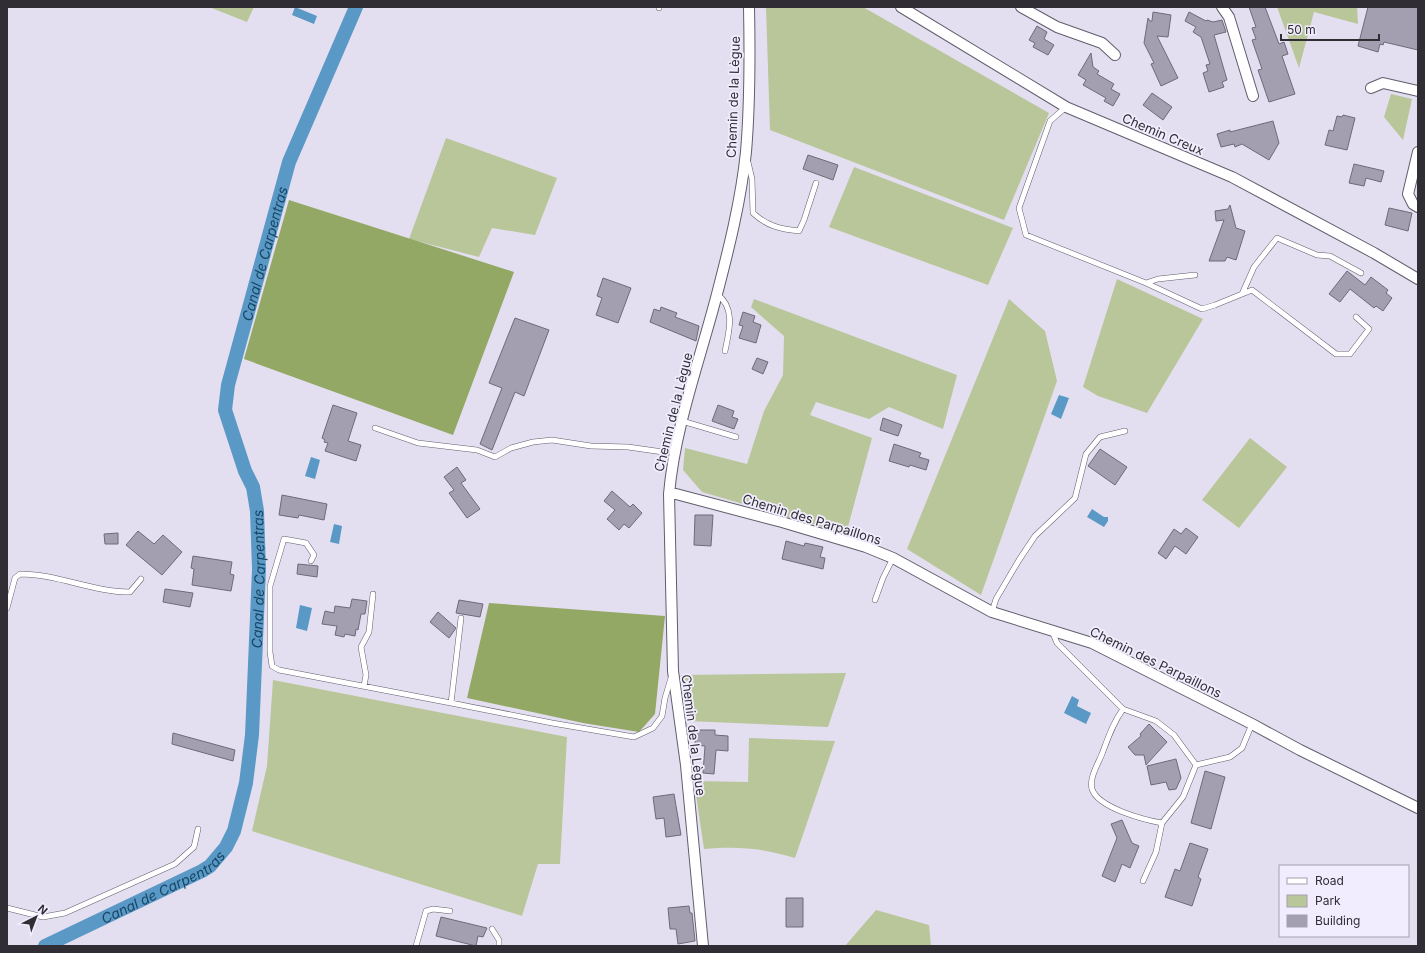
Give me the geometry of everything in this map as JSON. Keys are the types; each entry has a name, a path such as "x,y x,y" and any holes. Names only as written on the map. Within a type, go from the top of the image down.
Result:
{"street":[{"name":"Chemin de la Lègue","path":"702,946 686,764 673,671 669,494 671,473 682,422 717,294 737,210 746,153 749,7"},
{"name":"Chemin Creux","path":"901,7 1066,107 1232,177 1374,253 1418,279"},
{"path":"1021,7 1057,27 1102,43 1115,55"},
{"path":"1222,7 1229,17 1253,96"},
{"path":"1371,88 1383,83 1418,91"},
{"path":"1418,152 1408,194 1413,204 1418,207"},
{"name":"Chemin des Parpaillons","path":"669,494 676,494 782,522 866,547 893,558 992,612 1092,643 1300,750 1418,808"}],"lane":[{"path":"1066,107 1050,121 1019,208 1026,235 1146,283 1202,309 1216,305 1252,290 1336,354 1350,354 1369,329 1356,317"},
{"path":"746,153 752,179 753,213 761,221 780,229 799,231 816,183"},
{"path":"1242,295 1254,267 1277,238 1317,255 1330,256 1361,273"},
{"path":"1146,283 1158,278 1194,275"},
{"path":"717,294 723,299 728,308 730,323 726,351"},
{"path":"682,422 736,437"},
{"path":"375,428 418,443 477,450 495,457 511,448 533,442 552,440 591,446 628,447 663,452 676,449"},
{"path":"992,612 996,599 1035,536 1075,498 1086,454 1100,437 1125,431"},
{"path":"311,561 314,554 306,543 284,539 270,586 270,652 272,666 279,670 552,723 634,737 653,728 662,716 665,698 673,671"},
{"path":"875,600 883,578 893,558"},
{"path":"7,608 15,578 20,574 36,574 114,592 130,592 140,579"},
{"path":"364,686 366,675 361,648 369,632 373,594"},
{"path":"450,703 454,687 461,618"},
{"path":"1052,630 1057,643 1123,709 1156,721 1174,735 1196,765"},
{"path":"1123,709 1116,720 1095,770 1092,788 1097,798 1116,809 1149,821 1162,823"},
{"path":"1196,765 1230,757 1242,748 1252,724"},
{"path":"1143,881 1156,852 1162,823 1183,797 1196,765"},
{"path":"7,908 43,917 65,913 175,864 194,847 198,829"},
{"path":"416,946 426,911 433,909 450,911"},
{"path":"492,928 499,940 499,946"}],"green space":[{"path":"209,7 254,7 247,22"},
{"path":"766,7 863,7 1049,113 1004,220 770,130"},
{"path":"1277,7 1357,7 1358,24 1314,12 1299,68"},
{"path":"1391,94 1412,99 1403,140 1384,117"},
{"path":"446,138 557,178 535,235 492,228 479,257 409,239"},
{"path":"854,167 1013,228 988,285 829,227"},
{"path":"289,200 514,272 453,435 244,359"},
{"path":"1117,279 1203,319 1147,413 1098,396 1083,387"},
{"path":"754,299 957,375 943,429 889,407 869,419 816,402 810,415 872,438 846,534 702,492 683,470 685,448 747,464 764,411 783,375 784,336 751,307"},
{"path":"1009,299 1045,331 1057,381 981,595 907,549"},
{"path":"1250,438 1287,467 1239,528 1202,500"},
{"path":"489,603 665,616 655,714 639,732 583,723 467,698"},
{"path":"846,673 828,727 687,721 681,675"},
{"path":"273,680 567,737 560,864 538,864 522,916 252,831 267,766"},
{"path":"749,738 835,741 795,858 750,849 704,849 694,781 748,782"},
{"path":"876,910 929,925 931,946 845,946"}],"water":[{"path":"295,7 317,16 314,24 292,15"},
{"path":"1059,395 1069,398 1061,419 1051,414"},
{"path":"311,457 320,460 315,479 305,476"},
{"path":"1092,509 1104,517 1108,517 1108,521 1104,527 1087,517"},
{"path":"334,524 342,526 339,544 330,542"},
{"path":"300,605 312,608 307,631 296,628"},
{"path":"1072,696 1079,700 1077,706 1091,713 1086,724 1064,713"}],"building":[{"path":"1249,7 1265,7 1279,44 1284,42 1288,54 1282,56 1295,94 1269,102 1258,70 1262,69 1252,40 1256,39 1252,28 1256,27"},
{"path":"1368,7 1418,7 1418,50 1384,42 1383,45 1380,44 1378,52 1358,46"},
{"path":"1153,12 1171,15 1168,37 1157,36 1178,78 1161,86 1151,64 1154,63 1144,43 1148,18 1152,21"},
{"path":"1189,12 1206,21 1213,22 1222,20 1226,32 1214,35 1227,80 1222,82 1224,87 1209,92 1203,73 1208,71 1206,65 1210,64 1201,37 1193,32 1196,27 1185,21"},
{"path":"1037,26 1047,32 1044,39 1054,45 1048,55 1033,47 1035,43 1029,40"},
{"path":"1091,53 1093,67 1099,71 1097,74 1114,84 1111,89 1120,94 1113,106 1104,101 1106,98 1083,85 1086,80 1078,75"},
{"path":"1152,93 1172,107 1163,120 1143,105"},
{"path":"1343,115 1355,118 1347,150 1325,145 1329,130 1333,131 1337,116 1342,117"},
{"path":"1273,121 1279,143 1269,160 1242,144 1235,147 1234,144 1221,147 1217,134"},
{"path":"808,155 838,165 833,180 803,169"},
{"path":"1354,164 1384,171 1381,182 1366,178 1364,186 1349,183"},
{"path":"1230,205 1236,228 1245,231 1236,260 1227,257 1225,261 1209,261 1224,220 1216,221 1215,211 1228,209"},
{"path":"1389,208 1412,213 1408,231 1385,225"},
{"path":"1347,271 1365,285 1371,277 1388,290 1386,293 1392,298 1383,311 1376,306 1374,308 1350,289 1340,302 1329,294"},
{"path":"603,278 631,288 618,323 596,315 602,298 597,296"},
{"path":"661,307 677,313 675,317 699,326 696,341 650,322 654,309 660,311"},
{"path":"743,312 755,316 753,322 761,325 756,343 739,338 743,326 739,325"},
{"path":"515,318 549,330 524,396 515,392 492,450 480,444 502,388 489,383"},
{"path":"757,358 768,362 763,374 752,369"},
{"path":"333,405 357,413 348,441 361,445 356,461 325,451 328,443 324,442 325,440 322,438"},
{"path":"718,405 734,411 732,417 738,419 734,429 712,421"},
{"path":"883,418 902,425 898,436 880,430"},
{"path":"894,444 921,453 919,457 929,460 926,470 889,461"},
{"path":"1100,449 1127,467 1115,485 1088,466"},
{"path":"457,467 466,480 461,483 480,509 467,518 449,493 454,490 444,477"},
{"path":"612,491 630,507 633,504 642,513 629,528 624,524 619,530 607,519 615,510 604,501"},
{"path":"282,495 327,504 324,520 299,515 298,518 279,515"},
{"path":"695,515 713,515 711,546 694,545"},
{"path":"1186,528 1198,537 1186,554 1175,546 1166,559 1158,553 1174,529 1181,534"},
{"path":"138,531 154,544 163,535 182,552 162,575 126,545"},
{"path":"118,533 118,544 105,544 104,534"},
{"path":"786,541 804,546 805,543 823,547 820,557 825,558 823,569 782,559"},
{"path":"193,556 232,562 230,574 234,575 231,591 192,585 194,569 191,568"},
{"path":"298,564 318,566 317,577 297,574"},
{"path":"165,589 193,593 190,607 163,602"},
{"path":"352,599 367,601 365,614 361,614 358,630 356,629 355,636 345,634 344,637 335,635 337,626 322,624 325,611 334,613 335,606 350,608"},
{"path":"459,600 483,604 480,617 456,613"},
{"path":"438,612 456,628 449,638 430,622"},
{"path":"1149,724 1167,742 1146,765 1144,755 1135,755 1128,747 1141,736 1140,734"},
{"path":"696,730 715,730 715,735 728,736 728,751 716,750 714,774 703,773 705,746 695,745"},
{"path":"173,733 235,750 233,761 172,744"},
{"path":"1176,759 1181,778 1176,789 1169,790 1166,782 1151,785 1147,766"},
{"path":"1205,771 1225,777 1211,829 1191,823"},
{"path":"674,794 681,835 666,837 664,818 656,819 653,797"},
{"path":"1122,820 1132,843 1139,846 1130,868 1122,864 1115,882 1102,876 1117,838 1111,824"},
{"path":"1190,843 1208,849 1198,877 1201,879 1192,906 1165,897 1175,869 1180,871"},
{"path":"786,898 803,898 803,927 786,927"},
{"path":"689,906 690,913 692,913 695,941 678,944 676,929 670,929 668,908"},
{"path":"441,917 487,928 483,937 478,936 476,946 436,936"}],"waterway":[{"name":"Canal de Carpentras","path":"45,946 202,871 210,866 226,847 234,831 246,783 252,735 259,569 257,511 253,487 245,471 225,410 228,385 289,162 356,7"}]}
